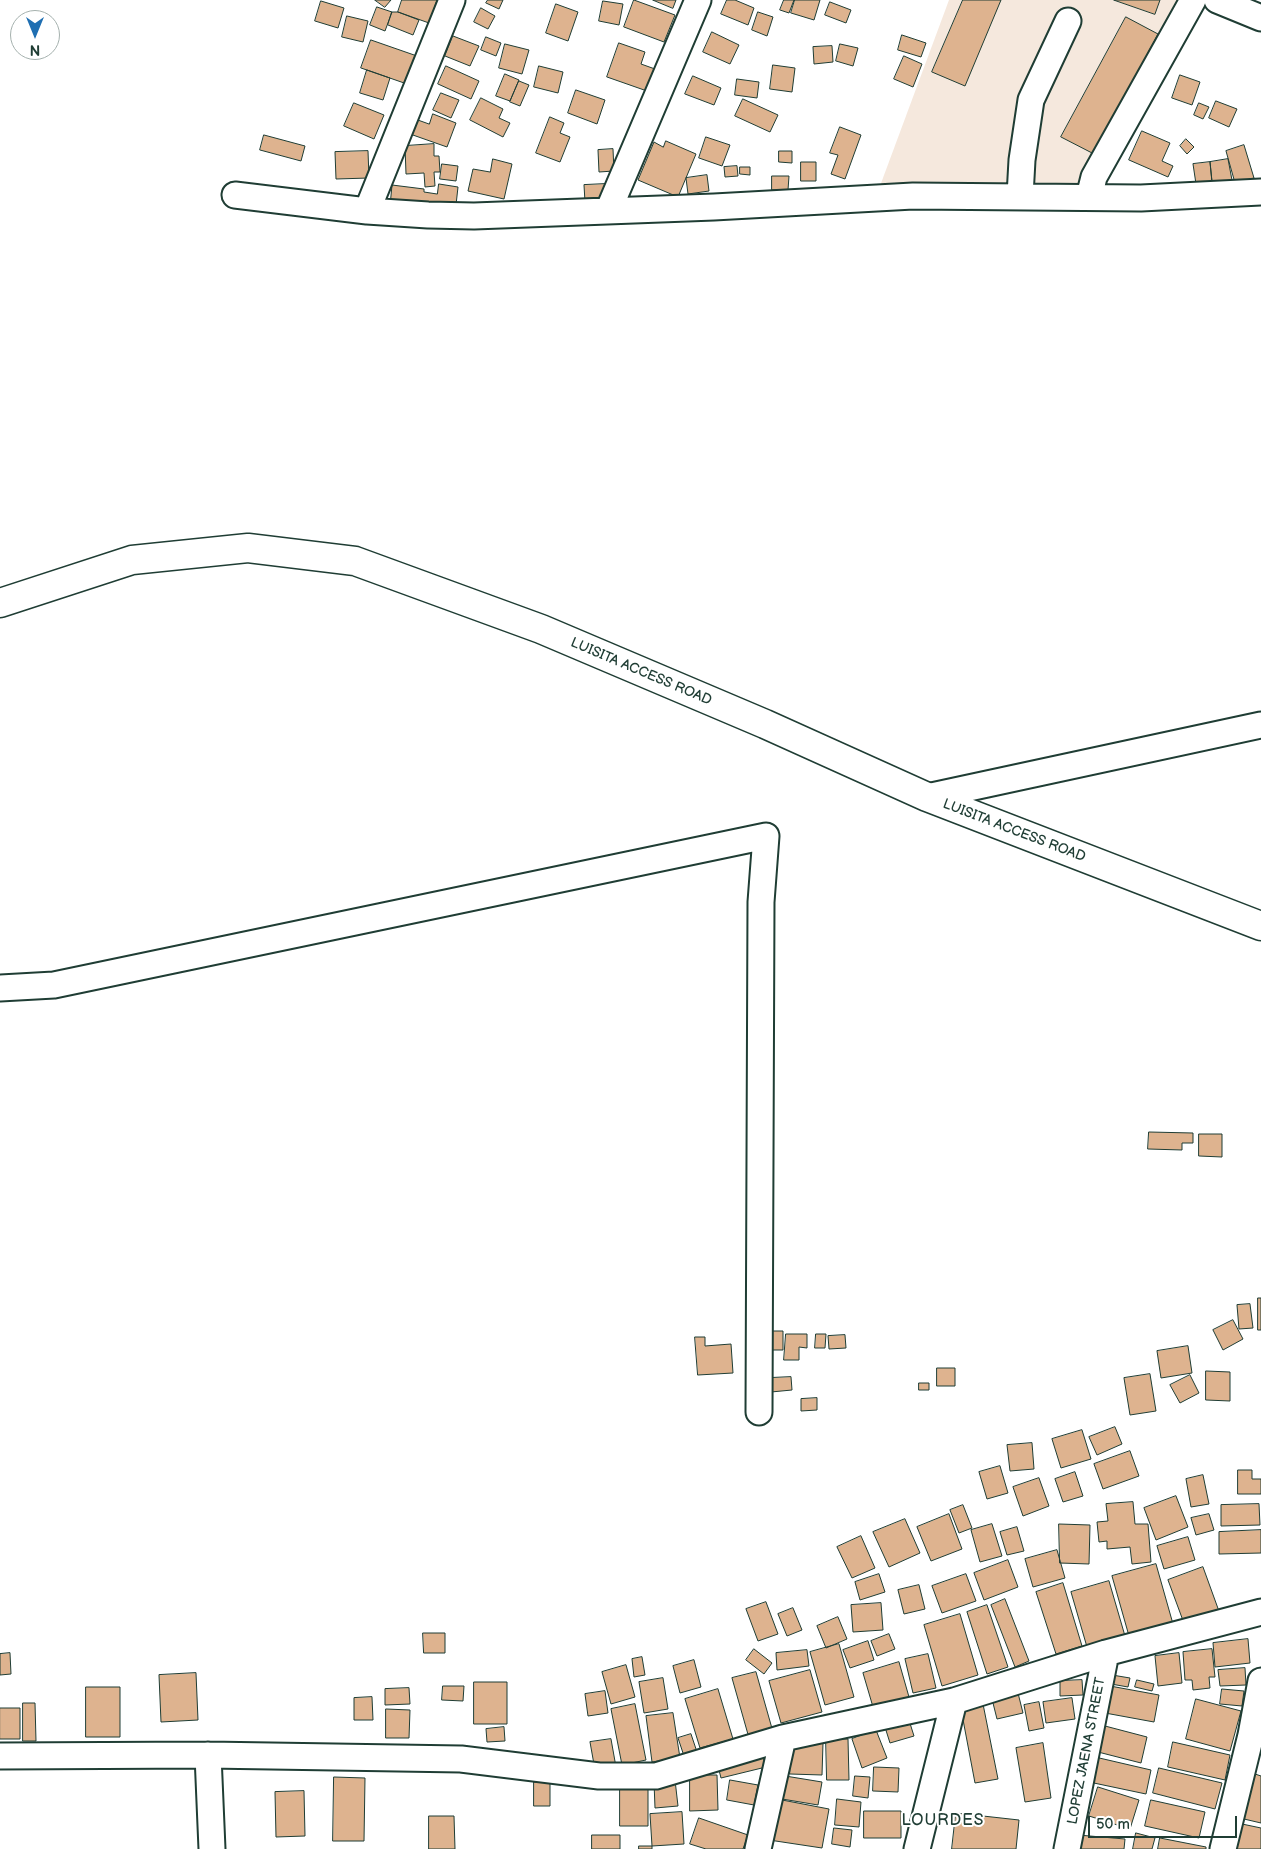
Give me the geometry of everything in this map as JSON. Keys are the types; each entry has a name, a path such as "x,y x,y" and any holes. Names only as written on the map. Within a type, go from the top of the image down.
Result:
{"main road":[{"name":"LUISITA ACCESS ROAD","path":"0,603 132,560 248,548 355,561 541,629 765,724 927,797 1261,926"}],"street":[{"path":"367,211 452,0"},
{"path":"609,210 698,0"},
{"path":"1089,197 1094,176 1131,114 1193,0"},
{"path":"1217,0 1261,18"},
{"path":"1020,196 1022,160 1031,100 1068,21"},
{"path":"234,195 367,211 474,216 714,207 904,196 1197,197 1261,192"},
{"path":"927,797 1261,725"},
{"path":"0,988 54,985 766,836 760,902 759,1412"},
{"path":"0,1756 208,1755 461,1759 599,1776 656,1776 783,1738 954,1701 1106,1653 1261,1612"},
{"name":"LOPEZ JAENA STREET","path":"1067,1849 1106,1653"},
{"path":"1223,1849 1256,1734 1261,1681"},
{"path":"917,1849 954,1701"},
{"path":"758,1849 783,1738"},
{"path":"208,1755 212,1849"}],"shaded area":[{"path":"949,0 1185,0 1085,183 880,186"}],"building":[{"path":"375,0 391,0 385,7"},
{"path":"402,0 437,0 429,23 398,12"},
{"path":"488,0 503,0 499,9 486,3"},
{"path":"634,0 675,15 664,42 624,27"},
{"path":"653,0 676,0 673,8"},
{"path":"727,0 735,0 754,8 748,25 721,14"},
{"path":"784,0 794,0 789,13 780,10"},
{"path":"795,0 820,0 814,20 791,13"},
{"path":"963,0 1001,0 965,86 932,72"},
{"path":"1114,0 1160,0 1155,14"},
{"path":"321,1 344,8 338,28 315,21"},
{"path":"603,1 623,4 619,25 599,21"},
{"path":"830,2 851,10 846,23 825,15"},
{"path":"556,4 578,12 568,41 546,33"},
{"path":"377,7 392,12 385,31 370,25"},
{"path":"481,8 495,16 488,29 474,22"},
{"path":"392,12 398,12 419,20 413,35 388,25"},
{"path":"758,12 773,17 767,36 752,30"},
{"path":"347,16 368,21 363,42 342,37"},
{"path":"1126,17 1158,34 1094,154 1061,137"},
{"path":"712,32 739,45 730,64 703,52"},
{"path":"902,35 926,43 921,57 898,50"},
{"path":"453,36 479,46 470,66 445,56"},
{"path":"486,37 501,43 496,56 481,50"},
{"path":"371,40 417,56 407,84 361,68"},
{"path":"619,43 645,52 641,64 655,69 647,91 607,77"},
{"path":"505,44 529,50 522,74 499,68"},
{"path":"840,44 858,48 853,66 836,61"},
{"path":"832,46 833,62 814,64 813,47"},
{"path":"904,56 922,64 913,87 894,79"},
{"path":"773,65 795,68 792,92 770,89"},
{"path":"446,66 479,81 471,99 438,84"},
{"path":"539,66 563,72 558,93 534,87"},
{"path":"367,70 390,78 383,100 360,93"},
{"path":"505,74 519,80 510,101 496,96"},
{"path":"1180,75 1200,82 1192,105 1172,98"},
{"path":"693,76 721,88 714,105 685,94"},
{"path":"737,79 759,82 757,98 735,95"},
{"path":"519,81 529,85 520,106 510,102"},
{"path":"576,90 605,100 597,124 568,113"},
{"path":"441,93 459,100 451,118 433,110"},
{"path":"481,98 503,109 499,118 510,123 503,137 470,120"},
{"path":"743,99 778,115 770,132 735,116"},
{"path":"1216,101 1237,109 1229,127 1209,118"},
{"path":"354,103 384,115 374,139 344,126"},
{"path":"1199,103 1209,107 1203,119 1194,115"},
{"path":"433,114 456,123 447,147 410,134 415,119 429,124"},
{"path":"550,117 564,123 560,133 570,137 560,162 536,153"},
{"path":"840,127 861,135 845,179 831,174 838,155 830,153"},
{"path":"1142,131 1170,143 1162,161 1173,166 1168,177 1129,160"},
{"path":"264,135 305,146 301,161 260,150"},
{"path":"706,137 730,145 722,166 699,158"},
{"path":"1186,139 1194,147 1187,154 1180,146"},
{"path":"666,141 696,154 678,197 638,180 654,142 663,147"},
{"path":"434,144 434,156 439,156 440,172 434,172 435,186 425,187 424,173 406,174 405,146"},
{"path":"1244,145 1254,178 1235,183 1226,151"},
{"path":"613,149 614,171 599,172 598,150"},
{"path":"368,151 369,178 336,179 335,152"},
{"path":"779,151 792,151 792,163 779,162"},
{"path":"493,159 512,164 504,199 468,191 473,169 490,172"},
{"path":"1228,159 1232,180 1212,182 1210,162"},
{"path":"801,162 816,162 816,181 801,181"},
{"path":"1210,162 1212,182 1196,184 1193,164"},
{"path":"442,164 458,166 456,181 440,179"},
{"path":"737,166 738,176 725,177 724,167"},
{"path":"740,167 750,167 750,175 740,174"},
{"path":"707,175 709,191 688,194 686,178"},
{"path":"772,176 789,176 788,190 772,190"},
{"path":"439,184 458,187 455,214 390,206 392,185 424,189 424,192 437,194"},
{"path":"605,184 606,201 585,202 584,185"},
{"path":"1149,1132 1193,1133 1193,1143 1182,1143 1182,1150 1148,1149"},
{"path":"1199,1134 1222,1134 1222,1157 1199,1156"},
{"path":"1258,1298 1261,1298 1261,1330 1258,1330"},
{"path":"1250,1304 1253,1328 1239,1329 1237,1305"},
{"path":"1233,1320 1243,1339 1223,1350 1213,1330"},
{"path":"769,1331 783,1331 783,1350 769,1350"},
{"path":"786,1334 807,1334 807,1348 799,1347 799,1360 784,1360"},
{"path":"816,1334 826,1334 825,1348 815,1348"},
{"path":"845,1335 846,1348 829,1349 828,1336"},
{"path":"695,1337 705,1337 705,1346 731,1344 733,1373 698,1375"},
{"path":"1188,1346 1192,1373 1161,1378 1157,1351"},
{"path":"937,1368 955,1368 955,1386 937,1386"},
{"path":"1206,1371 1230,1372 1230,1401 1206,1400"},
{"path":"1150,1374 1156,1411 1130,1415 1124,1378"},
{"path":"1190,1375 1199,1393 1180,1403 1170,1385"},
{"path":"791,1377 792,1390 771,1392 770,1378"},
{"path":"919,1383 929,1383 929,1390 919,1390"},
{"path":"817,1398 817,1410 801,1411 801,1399"},
{"path":"1115,1427 1122,1444 1097,1455 1089,1437"},
{"path":"1082,1430 1091,1459 1061,1468 1052,1439"},
{"path":"1032,1443 1034,1469 1010,1471 1007,1445"},
{"path":"1130,1451 1139,1476 1103,1489 1094,1464"},
{"path":"1000,1466 1008,1493 987,1499 979,1472"},
{"path":"1238,1470 1252,1470 1252,1479 1261,1479 1261,1494 1238,1494"},
{"path":"1075,1472 1083,1496 1063,1502 1055,1479"},
{"path":"1203,1475 1209,1504 1191,1507 1186,1479"},
{"path":"1039,1478 1049,1506 1023,1516 1013,1487"},
{"path":"1176,1496 1188,1527 1156,1540 1144,1508"},
{"path":"1133,1502 1135,1524 1148,1524 1151,1562 1132,1564 1130,1547 1107,1549 1107,1541 1099,1542 1097,1522 1108,1521 1106,1504"},
{"path":"1259,1504 1260,1525 1221,1526 1221,1505"},
{"path":"963,1505 972,1528 959,1533 950,1510"},
{"path":"949,1514 962,1549 931,1561 917,1527"},
{"path":"1209,1514 1214,1530 1196,1535 1191,1518"},
{"path":"905,1519 920,1553 889,1567 873,1532"},
{"path":"992,1524 1002,1556 980,1562 971,1530"},
{"path":"1059,1524 1090,1525 1089,1564 1060,1563"},
{"path":"1017,1527 1024,1551 1007,1555 1000,1532"},
{"path":"1261,1530 1261,1553 1219,1554 1219,1532"},
{"path":"861,1536 875,1568 852,1578 837,1547"},
{"path":"1188,1537 1195,1560 1164,1569 1157,1546"},
{"path":"1057,1550 1065,1578 1033,1587 1025,1559"},
{"path":"1008,1560 1018,1587 984,1600 974,1573"},
{"path":"1156,1564 1173,1624 1129,1636 1112,1576"},
{"path":"1203,1567 1220,1614 1185,1626 1168,1580"},
{"path":"879,1574 885,1592 860,1600 855,1582"},
{"path":"966,1574 976,1601 942,1613 932,1586"},
{"path":"1109,1581 1125,1636 1087,1647 1071,1592"},
{"path":"1063,1583 1082,1646 1056,1654 1036,1592"},
{"path":"919,1585 925,1609 904,1614 898,1590"},
{"path":"1005,1599 1029,1661 1015,1667 991,1605"},
{"path":"766,1602 778,1634 758,1641 746,1609"},
{"path":"881,1603 883,1630 853,1632 851,1605"},
{"path":"987,1605 1008,1667 987,1674 967,1612"},
{"path":"793,1608 802,1630 787,1636 778,1614"},
{"path":"960,1614 978,1675 942,1686 924,1625"},
{"path":"838,1617 847,1639 826,1648 817,1626"},
{"path":"423,1633 445,1633 445,1653 424,1653"},
{"path":"889,1634 895,1649 877,1656 871,1641"},
{"path":"1248,1639 1250,1663 1215,1667 1213,1643"},
{"path":"868,1641 874,1660 850,1668 843,1650"},
{"path":"839,1644 854,1697 825,1705 810,1652"},
{"path":"754,1649 772,1663 764,1674 746,1660"},
{"path":"1212,1649 1215,1677 1209,1677 1210,1688 1193,1690 1192,1680 1185,1680 1183,1652"},
{"path":"807,1650 809,1666 777,1670 776,1653"},
{"path":"10,1653 11,1674 0,1675 0,1654"},
{"path":"1179,1653 1182,1683 1158,1686 1155,1656"},
{"path":"928,1654 936,1688 913,1693 905,1659"},
{"path":"642,1657 645,1675 634,1677 632,1659"},
{"path":"694,1660 701,1687 680,1693 673,1666"},
{"path":"899,1662 909,1697 873,1707 863,1673"},
{"path":"626,1665 635,1697 611,1704 602,1672"},
{"path":"1245,1668 1246,1685 1220,1686 1218,1670"},
{"path":"810,1670 822,1712 781,1723 769,1681"},
{"path":"756,1672 773,1732 749,1738 732,1678"},
{"path":"196,1673 198,1720 161,1722 159,1675"},
{"path":"1112,1675 1130,1678 1128,1687 1111,1684"},
{"path":"663,1678 668,1709 644,1713 639,1682"},
{"path":"1082,1680 1083,1695 1060,1696 1060,1681"},
{"path":"1137,1680 1154,1684 1152,1691 1135,1687"},
{"path":"474,1682 507,1682 507,1724 474,1724"},
{"path":"443,1686 464,1686 463,1701 442,1700"},
{"path":"1110,1686 1159,1695 1154,1722 1105,1713"},
{"path":"86,1687 120,1687 120,1737 86,1737"},
{"path":"409,1688 410,1704 385,1705 385,1689"},
{"path":"718,1689 733,1739 700,1748 685,1699"},
{"path":"1222,1689 1244,1691 1242,1706 1220,1704"},
{"path":"605,1691 608,1713 588,1716 585,1694"},
{"path":"1018,1693 1023,1713 997,1719 992,1699"},
{"path":"372,1697 373,1720 354,1720 354,1698"},
{"path":"1072,1698 1075,1719 1046,1723 1043,1702"},
{"path":"1196,1699 1241,1711 1230,1751 1186,1739"},
{"path":"1039,1702 1044,1728 1029,1731 1024,1705"},
{"path":"23,1703 35,1703 36,1741 23,1741"},
{"path":"635,1704 646,1760 622,1765 611,1709"},
{"path":"983,1704 998,1779 975,1783 961,1709"},
{"path":"0,1708 20,1708 20,1739 0,1739"},
{"path":"386,1709 410,1710 409,1738 386,1738"},
{"path":"673,1713 680,1758 652,1762 646,1716"},
{"path":"908,1717 914,1736 890,1743 884,1724"},
{"path":"1105,1726 1147,1737 1141,1763 1098,1752"},
{"path":"504,1727 505,1741 487,1742 486,1729"},
{"path":"876,1730 887,1758 862,1768 852,1739"},
{"path":"691,1734 698,1755 685,1759 678,1738"},
{"path":"611,1739 616,1767 595,1770 590,1742"},
{"path":"826,1739 848,1739 849,1780 827,1780"},
{"path":"791,1742 823,1743 822,1775 790,1774"},
{"path":"1173,1742 1230,1755 1225,1780 1168,1767"},
{"path":"1043,1743 1051,1798 1025,1802 1016,1748"},
{"path":"762,1752 766,1767 721,1778 717,1762"},
{"path":"1095,1757 1151,1770 1146,1794 1089,1782"},
{"path":"874,1767 899,1768 898,1792 873,1791"},
{"path":"1159,1768 1222,1783 1215,1809 1153,1793"},
{"path":"1255,1774 1261,1776 1261,1823 1244,1819"},
{"path":"690,1775 717,1775 718,1810 690,1811"},
{"path":"779,1775 822,1782 818,1805 776,1798"},
{"path":"855,1776 870,1777 868,1798 853,1796"},
{"path":"334,1777 365,1778 364,1841 333,1841"},
{"path":"675,1780 678,1806 655,1808 654,1782"},
{"path":"730,1780 758,1785 754,1805 727,1800"},
{"path":"534,1782 550,1782 550,1806 534,1806"},
{"path":"1098,1787 1139,1800 1130,1829 1089,1816"},
{"path":"620,1789 648,1789 648,1826 620,1826"},
{"path":"304,1791 305,1836 276,1837 275,1792"},
{"path":"777,1799 829,1809 822,1848 769,1840"},
{"path":"837,1799 861,1802 859,1827 835,1825"},
{"path":"1151,1800 1205,1812 1199,1838 1145,1826"},
{"path":"864,1811 901,1811 901,1838 864,1838"},
{"path":"682,1812 684,1844 652,1846 650,1814"},
{"path":"956,1813 1019,1820 1016,1849 952,1849"},
{"path":"429,1816 454,1816 455,1849 429,1849"},
{"path":"699,1818 748,1835 743,1849 706,1849 690,1844"},
{"path":"1242,1824 1261,1828 1261,1849 1237,1849"},
{"path":"834,1828 852,1830 850,1847 832,1844"},
{"path":"1136,1833 1155,1838 1152,1849 1133,1849"},
{"path":"592,1835 620,1835 620,1849 592,1849"},
{"path":"1078,1835 1125,1839 1124,1849 1076,1849"},
{"path":"1160,1838 1206,1847 1206,1849 1158,1849"},
{"path":"639,1846 652,1846 652,1849 639,1849"}],"district":[{"name":"LOURDES","path":"943,1821"}]}
